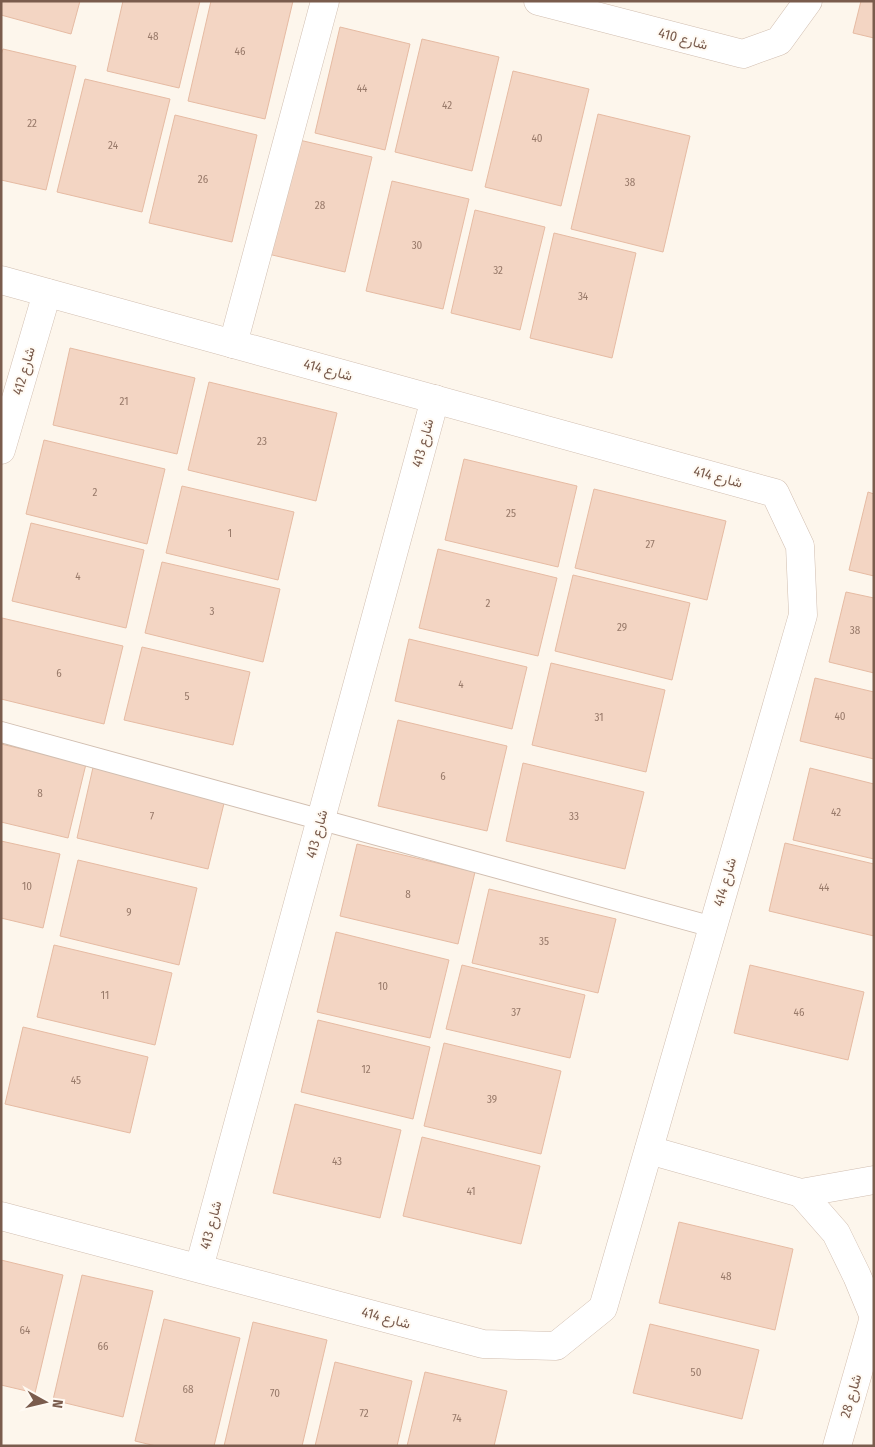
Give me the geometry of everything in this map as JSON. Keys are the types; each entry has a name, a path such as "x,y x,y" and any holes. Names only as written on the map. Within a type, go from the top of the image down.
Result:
{"street":[{"path":"232,344 325,1"},
{"name":"شارع 410","path":"538,1 744,54 779,41 808,1"},
{"name":"شارع 414","path":"1,280 775,492 800,546 803,615 602,1308 556,1346 482,1344 1,1216"},
{"name":"شارع 412","path":"1,450 47,293"},
{"name":"شارع 413","path":"199,1268 435,399"},
{"path":"648,1150 801,1193 874,1180"},
{"path":"801,1193 836,1233 858,1276 874,1317"},
{"name":"شارع 28","path":"836,1446 874,1317"}],"lane":[{"path":"1,732 712,927"}],"building":[{"path":"1,1 80,1 71,34 1,15"},
{"path":"123,1 200,1 179,88 107,71"},
{"path":"211,1 293,1 265,119 188,101"},
{"path":"861,1 874,1 874,38 853,33"},
{"path":"340,27 410,44 385,150 315,133"},
{"path":"422,39 499,57 472,171 395,152"},
{"path":"3,49 76,66 46,190 1,180 1,55"},
{"path":"513,71 589,89 561,206 485,187"},
{"path":"85,79 170,99 142,212 57,192"},
{"path":"598,114 690,136 663,252 571,229"},
{"path":"175,115 257,135 232,242 149,223"},
{"path":"295,139 372,157 345,272 268,254"},
{"path":"392,181 469,199 443,309 366,291"},
{"path":"475,210 545,227 520,330 451,313"},
{"path":"554,233 636,253 612,358 530,338"},
{"path":"70,348 195,378 177,454 53,425"},
{"path":"209,382 337,413 316,501 188,470"},
{"path":"44,440 165,469 147,544 26,514"},
{"path":"464,459 577,486 558,567 445,540"},
{"path":"182,486 294,512 278,580 166,553"},
{"path":"594,489 726,521 707,600 575,568"},
{"path":"868,492 874,494 874,576 849,570"},
{"path":"31,523 144,550 126,628 12,601"},
{"path":"438,549 557,578 538,656 419,628"},
{"path":"162,562 280,589 263,662 145,633"},
{"path":"573,575 690,603 672,680 555,651"},
{"path":"846,592 874,598 874,673 829,662"},
{"path":"2,618 123,646 104,724 1,699"},
{"path":"409,639 527,667 512,729 395,701"},
{"path":"142,647 250,672 233,745 124,720"},
{"path":"551,663 665,690 646,772 532,745"},
{"path":"815,678 874,692 874,759 800,741"},
{"path":"398,720 507,746 487,831 378,806"},
{"path":"1,744 86,764 68,838 1,822"},
{"path":"94,763 226,795 208,869 77,838"},
{"path":"523,763 644,792 625,869 506,841"},
{"path":"810,768 874,784 874,859 793,840"},
{"path":"1,841 60,854 43,928 1,918"},
{"path":"785,843 874,864 874,936 769,911"},
{"path":"357,844 475,872 458,944 340,916"},
{"path":"78,860 197,888 179,965 60,936"},
{"path":"489,889 616,919 598,993 472,963"},
{"path":"336,932 449,960 430,1038 317,1012"},
{"path":"54,945 172,973 155,1045 37,1017"},
{"path":"462,965 585,995 570,1058 446,1029"},
{"path":"750,965 864,992 848,1060 734,1033"},
{"path":"318,1020 430,1047 413,1119 301,1092"},
{"path":"23,1027 148,1057 130,1133 5,1104"},
{"path":"444,1043 561,1071 541,1154 424,1126"},
{"path":"295,1104 401,1130 380,1218 273,1193"},
{"path":"422,1137 540,1166 521,1244 403,1216"},
{"path":"679,1222 793,1249 775,1330 659,1303"},
{"path":"1,1260 63,1275 35,1393 1,1385"},
{"path":"82,1275 153,1291 123,1417 53,1400"},
{"path":"164,1319 240,1338 214,1446 156,1446 135,1441"},
{"path":"253,1322 327,1340 302,1446 224,1446"},
{"path":"650,1324 759,1350 742,1419 633,1393"},
{"path":"335,1362 412,1381 397,1446 315,1446"},
{"path":"425,1372 507,1391 494,1446 407,1446"}]}
